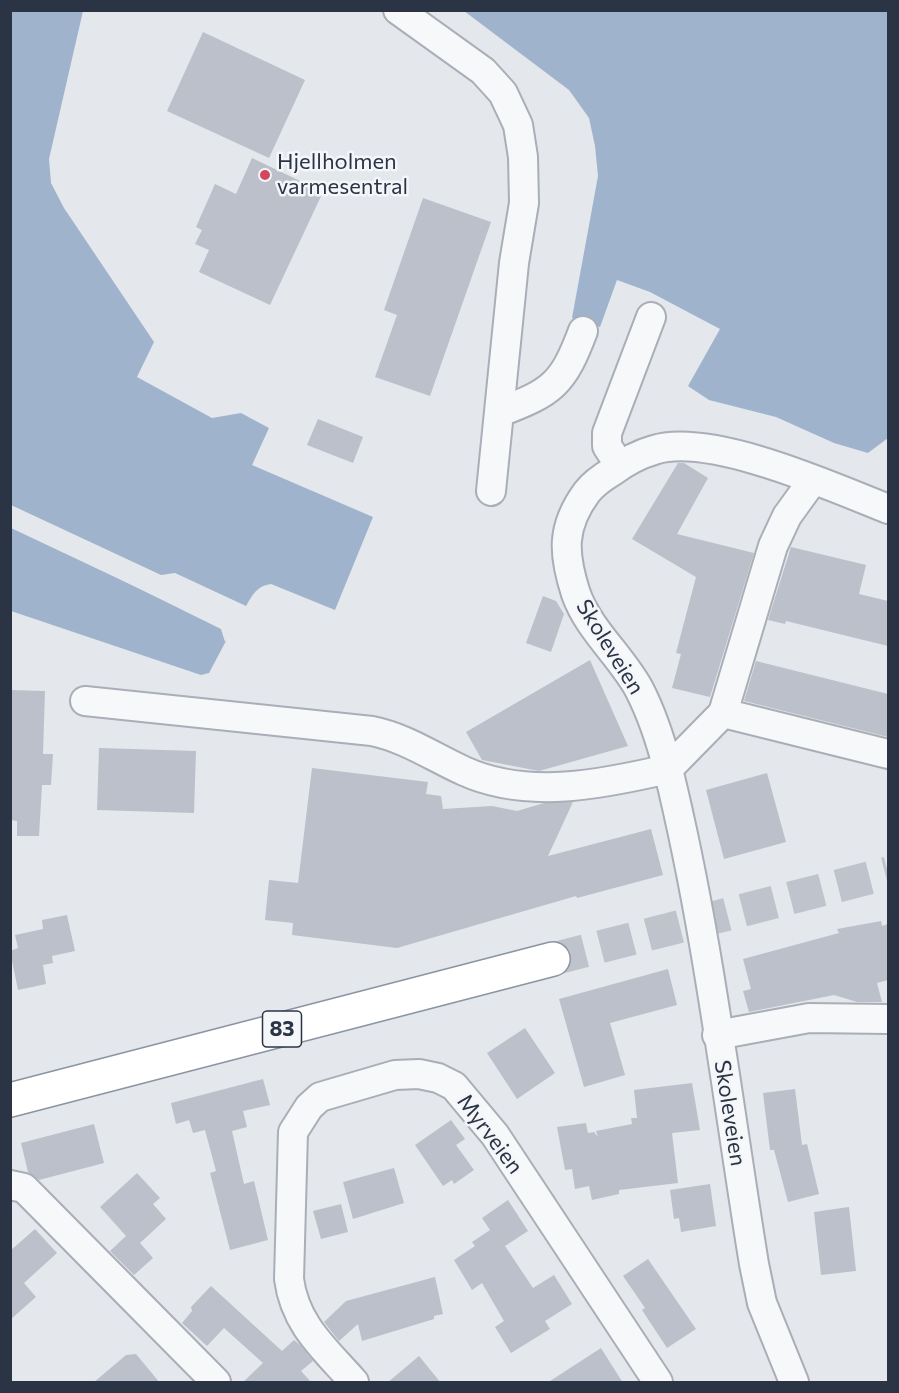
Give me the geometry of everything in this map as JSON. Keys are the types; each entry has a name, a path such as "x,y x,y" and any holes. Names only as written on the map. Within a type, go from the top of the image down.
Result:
{"highway":[{"name":"83","path":"10,1100 553,959"}],"street":[{"path":"398,10 483,71 503,93 518,125 523,157 524,203 514,263 491,491"},
{"path":"620,466 607,447 606,432 651,317"},
{"path":"500,412 538,398 558,382 573,357 583,331"},
{"name":"Skoleveien","path":"794,1383 762,1303 703,946 668,769 657,733 638,687 607,647 577,596 565,548 573,512 593,484 620,466 655,449 700,447 778,467 888,508"},
{"path":"84,701 372,731 403,739 490,780 545,788 607,783 668,769 723,713 773,546 787,516 813,480"},
{"path":"723,713 888,754"},
{"path":"717,1035 809,1018 888,1019"},
{"name":"Myrveien","path":"354,1383 303,1324 291,1297 289,1279 293,1132 309,1107 320,1097 395,1075 419,1074 438,1078 454,1086 495,1135 658,1383"},
{"path":"10,1185 24,1188 216,1383"}],"water":[{"path":"11,11 83,11 49,159 51,183 64,208 154,342 137,377 212,418 241,413 269,428 252,465 373,517 335,610 271,584 253,594 246,606 175,573 161,575 11,505"},
{"path":"464,11 888,11 888,438 868,453 834,443 776,417 709,400 688,386 720,329 650,292 617,280 600,327 572,318 598,176 589,118 569,90"},
{"path":"11,528 223,628 226,641 209,673 201,675 11,611"}],"pier":[{"path":"11,506 160,575 169,577 160,578 10,509"},
{"path":"10,525 224,625 228,637 225,642 221,629"}],"building":[{"path":"203,32 305,80 269,158 167,111"},
{"path":"252,158 323,192 270,305 199,272 209,250 195,244 202,230 196,227 215,184 236,194"},
{"path":"423,198 491,222 430,396 375,377 397,315 384,310"},
{"path":"318,419 363,437 353,463 307,445"},
{"path":"678,463 684,463 708,478 677,534 754,553 710,697 672,688 681,654 676,653 696,577 632,539"},
{"path":"791,547 866,565 859,594 888,601 888,646 786,621 785,624 768,620"},
{"path":"543,596 556,601 564,614 551,652 526,643"},
{"path":"590,660 628,746 539,771 482,760 466,732"},
{"path":"756,661 888,694 888,737 744,701"},
{"path":"10,690 45,691 43,754 53,754 51,785 42,785 39,836 17,836 17,821 10,820"},
{"path":"99,748 196,751 194,813 97,810"},
{"path":"312,768 428,782 426,794 441,796 443,809 492,806 517,811 544,803 573,802 548,856 651,829 663,875 577,898 576,896 397,948 292,935 293,923 265,920 269,880 298,883"},
{"path":"767,773 786,842 724,859 706,790"},
{"path":"67,915 75,951 52,956 53,963 43,965 46,984 18,990 10,951 18,948 15,935 43,929 42,920"},
{"path":"881,921 882,926 888,924 888,980 877,983 882,1002 857,1002 834,995 749,1012 743,991 751,989 743,959 839,933 837,929"},
{"path":"668,969 677,1005 610,1023 625,1075 584,1087 559,999"},
{"path":"525,1028 555,1073 517,1099 487,1053"},
{"path":"263,1079 270,1105 243,1111 247,1127 232,1131 244,1184 254,1181 268,1240 230,1250 210,1173 216,1171 205,1130 193,1133 189,1120 176,1124 171,1103"},
{"path":"692,1083 700,1130 672,1133 678,1183 619,1190 619,1194 592,1200 589,1186 575,1189 572,1169 565,1170 557,1127 586,1123 588,1133 594,1132 598,1137 596,1131 632,1124 631,1118 637,1118 634,1090"},
{"path":"795,1089 802,1145 807,1144 819,1194 788,1202 774,1150 770,1150 763,1093"},
{"path":"451,1120 465,1139 456,1145 474,1170 454,1184 452,1180 443,1186 415,1145"},
{"path":"94,1124 104,1163 39,1180 28,1172 21,1143"},
{"path":"394,1168 404,1203 353,1219 343,1182"},
{"path":"137,1173 160,1198 153,1204 166,1219 140,1243 153,1258 134,1275 110,1251 126,1236 100,1207"},
{"path":"710,1184 716,1226 681,1232 679,1218 674,1219 670,1190"},
{"path":"508,1200 528,1231 505,1246 533,1288 554,1275 572,1304 545,1321 550,1329 511,1353 495,1327 504,1321 482,1283 472,1290 454,1260 475,1246 472,1242 490,1230 482,1218"},
{"path":"341,1204 348,1232 321,1239 313,1211"},
{"path":"849,1207 856,1271 821,1275 814,1212"},
{"path":"35,1229 57,1253 24,1283 36,1297 10,1320 10,1251"},
{"path":"648,1259 696,1329 667,1348 642,1310 645,1308 623,1276"},
{"path":"435,1277 443,1314 434,1316 434,1319 362,1341 358,1324 339,1341 324,1322 346,1301"},
{"path":"211,1286 282,1351 294,1340 300,1345 313,1361 301,1371 312,1383 242,1383 263,1363 224,1328 207,1346 182,1323 192,1311 191,1307"},
{"path":"601,1348 623,1383 547,1383"},
{"path":"136,1354 160,1383 93,1383 126,1355"},
{"path":"419,1356 441,1383 387,1383"}],"tunnel":[{"path":"553,959 888,873"}],"place":[{"name":"Hjellholmen varmesentral","path":"265,175"}]}
